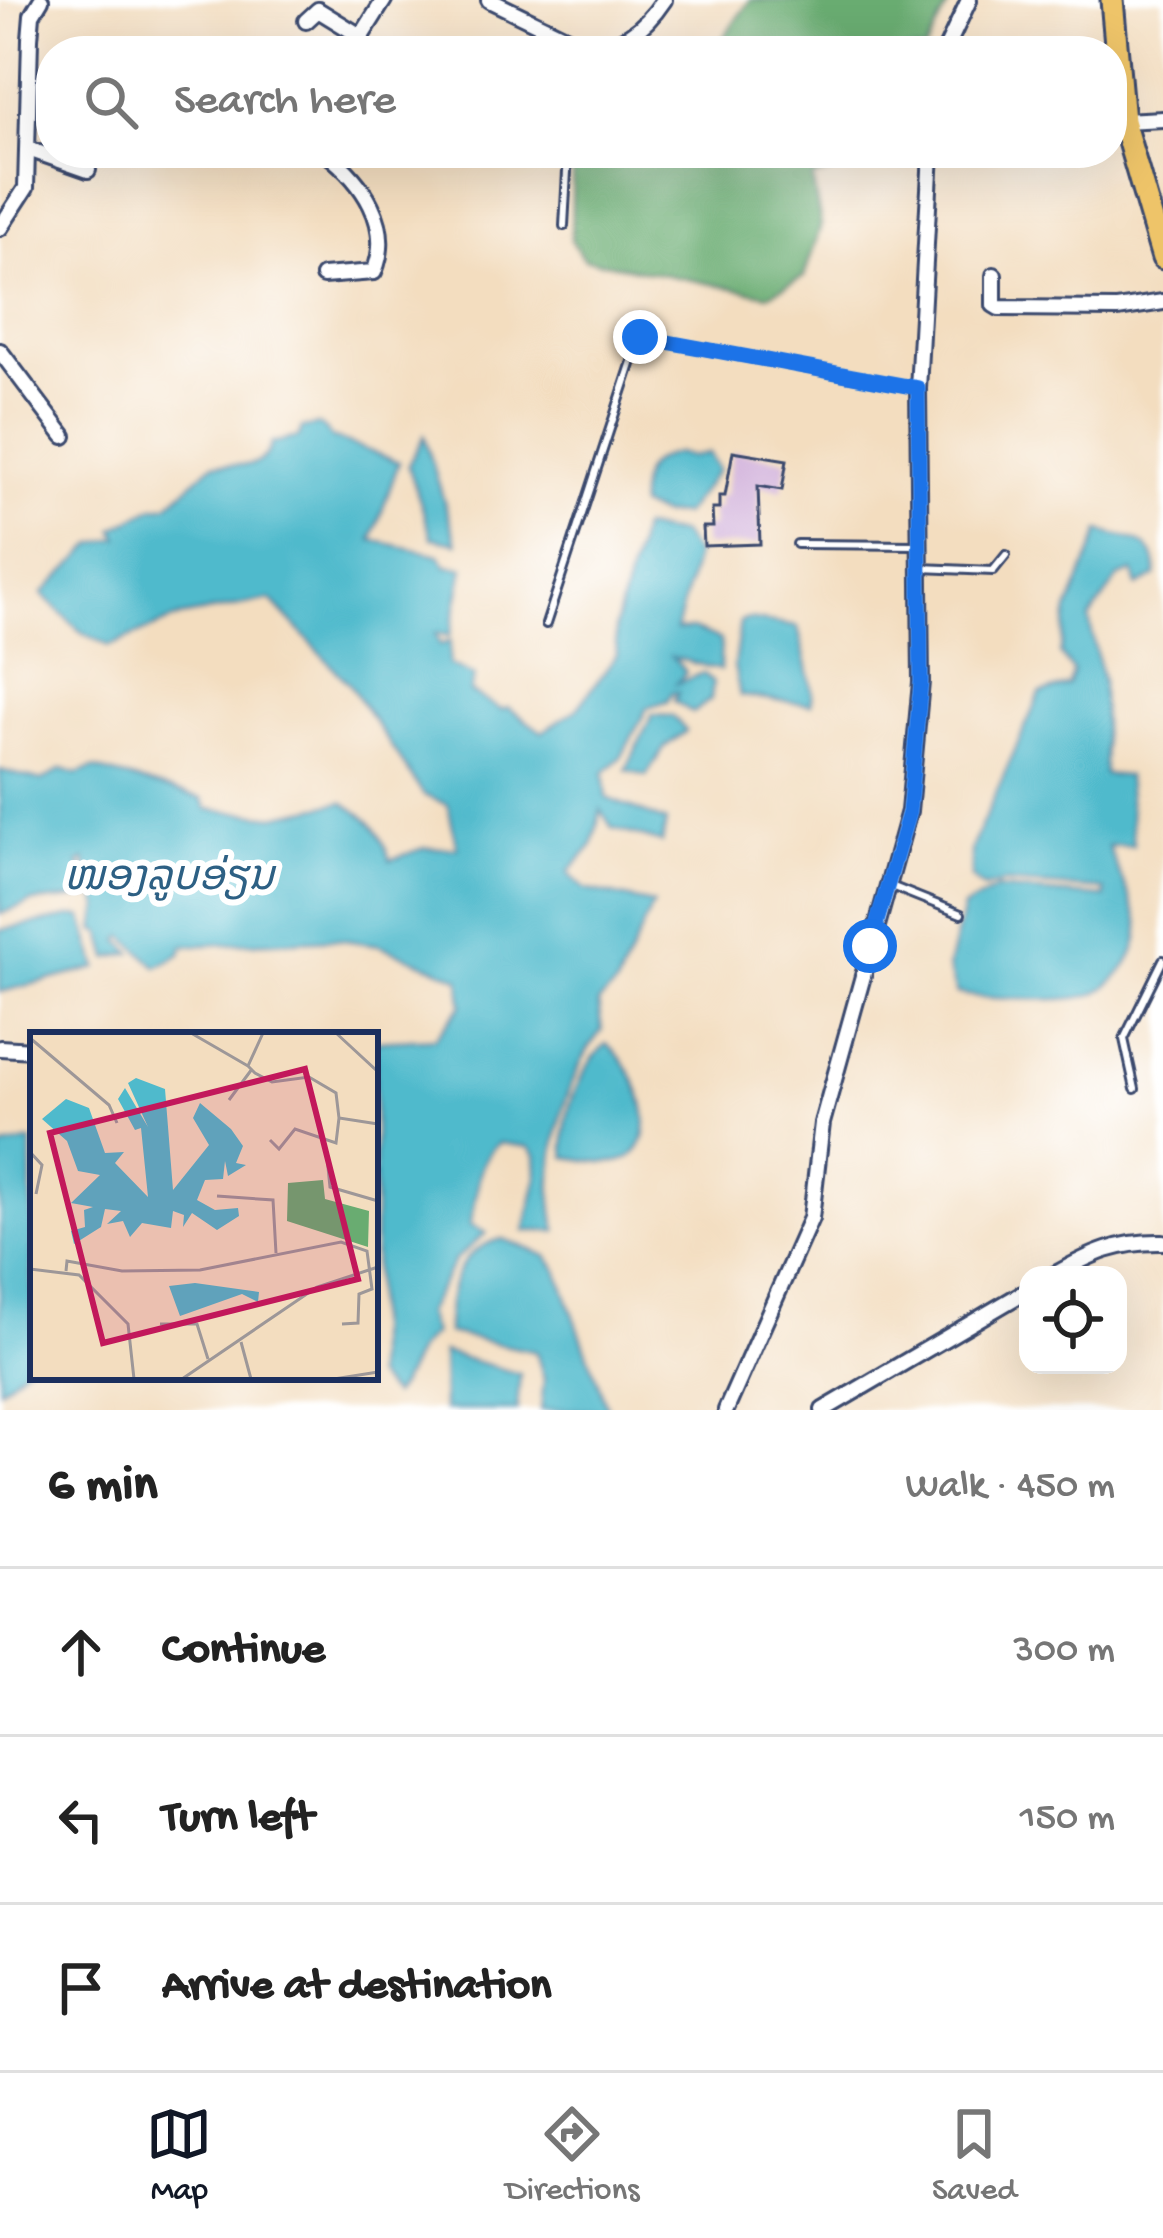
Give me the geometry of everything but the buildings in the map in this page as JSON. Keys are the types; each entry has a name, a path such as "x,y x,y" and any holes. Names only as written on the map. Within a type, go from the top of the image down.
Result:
{"highway":[{"path":"1112,0 1113,36"},
{"path":"1127,133 1156,220 1163,258"}],"street":[{"path":"0,228 26,188 31,150 30,39 32,15 41,0"},
{"path":"363,36 384,0"},
{"path":"489,0 563,36"},
{"path":"626,36 646,26 664,0"},
{"path":"952,36 969,0"},
{"path":"306,21 318,10 360,36"},
{"path":"1127,121 1163,119"},
{"path":"31,150 36,152"},
{"path":"82,168 88,170"},
{"path":"323,276 374,272 382,239 357,178 345,168"},
{"path":"726,1410 811,1218 823,1123 909,812 921,682 918,388 931,168"},
{"path":"994,275 994,305 999,308 1117,309 1163,302"},
{"path":"0,351 64,436"},
{"path":"0,1048 30,1050"},
{"path":"1070,1266 1096,1251 1130,1241 1163,1242"},
{"path":"823,1410 1019,1295"}],"lane":[{"path":"564,226 567,168"},
{"path":"546,624 640,337 918,388"},
{"path":"797,544 917,545"},
{"path":"918,568 993,571 1006,555"},
{"path":"888,885 961,914"},
{"path":"1135,1089 1124,1039 1163,960"}],"green space":[{"path":"750,0 951,0 933,36 725,36"},
{"path":"573,168 843,168 812,178 821,225 804,277 768,295 584,259 571,240"}],"water":[{"name":"ໜອງລູບອ່ຽນ","path":"319,425 333,438 399,462 372,540 440,555 446,566 464,568 450,636 435,633 440,645 450,641 449,665 474,676 470,692 501,710 509,708 542,732 576,710 617,655 615,627 642,528 681,534 696,555 676,630 692,629 721,640 720,670 672,657 686,672 677,683 703,673 713,683 711,699 693,713 674,701 678,693 672,693 667,702 647,708 622,756 604,773 607,798 666,822 662,843 612,828 601,810 592,846 568,873 585,889 653,904 616,986 598,1003 602,1030 588,1049 566,1099 552,1182 557,1231 525,1231 537,1180 536,1155 529,1147 499,1143 481,1170 470,1225 486,1233 455,1260 426,1313 433,1334 419,1348 392,1395 377,1380 378,1041 435,1038 462,1005 460,978 379,945 336,939 183,946 181,954 157,967 124,936 120,940 132,953 109,958 102,933 95,930 99,907 85,860 79,863 89,881 88,897 32,902 0,914 0,770 42,781 62,769 77,774 93,768 203,799 207,809 275,816 343,802 373,826 390,860 424,848 457,848 448,805 424,795 349,684 271,600 180,617 109,646 80,631 42,594 94,544 119,538 114,529 154,507 168,505 213,464 256,462 272,443 299,437 302,428"},
{"path":"424,436 457,543 432,538 408,465"},
{"path":"677,453 691,457 708,453 718,470 684,514 662,515 639,506 646,470 657,459"},
{"path":"1100,531 1140,543 1155,564 1156,576 1137,586 1133,572 1119,577 1089,619 1102,680 1104,774 1127,776 1133,845 1108,846 1138,919 1136,946 1113,981 1085,996 1027,999 956,993 948,967 963,908 996,889 1105,897 1104,890 1004,883 983,888 971,878 971,849 1040,694 1068,685 1073,671 1060,654 1068,611"},
{"path":"749,619 798,627 813,693 811,704 740,696 734,666 740,622"},
{"path":"652,715 673,716 686,731 665,747 646,776 626,770"},
{"path":"83,918 98,968 0,992 0,930"},
{"path":"606,1044 636,1084 646,1120 644,1137 637,1150 618,1162 566,1157 573,1096 587,1067"},
{"path":"30,1141 30,1363 0,1389 0,1148"},
{"path":"503,1239 547,1256 557,1269 608,1410 541,1410 544,1379 536,1352 447,1333 457,1274 474,1252"},
{"path":"442,1352 520,1374 517,1410 443,1410"}],"route":[{"path":"640,337 647,334 918,388 921,682 909,812 870,946"}]}
